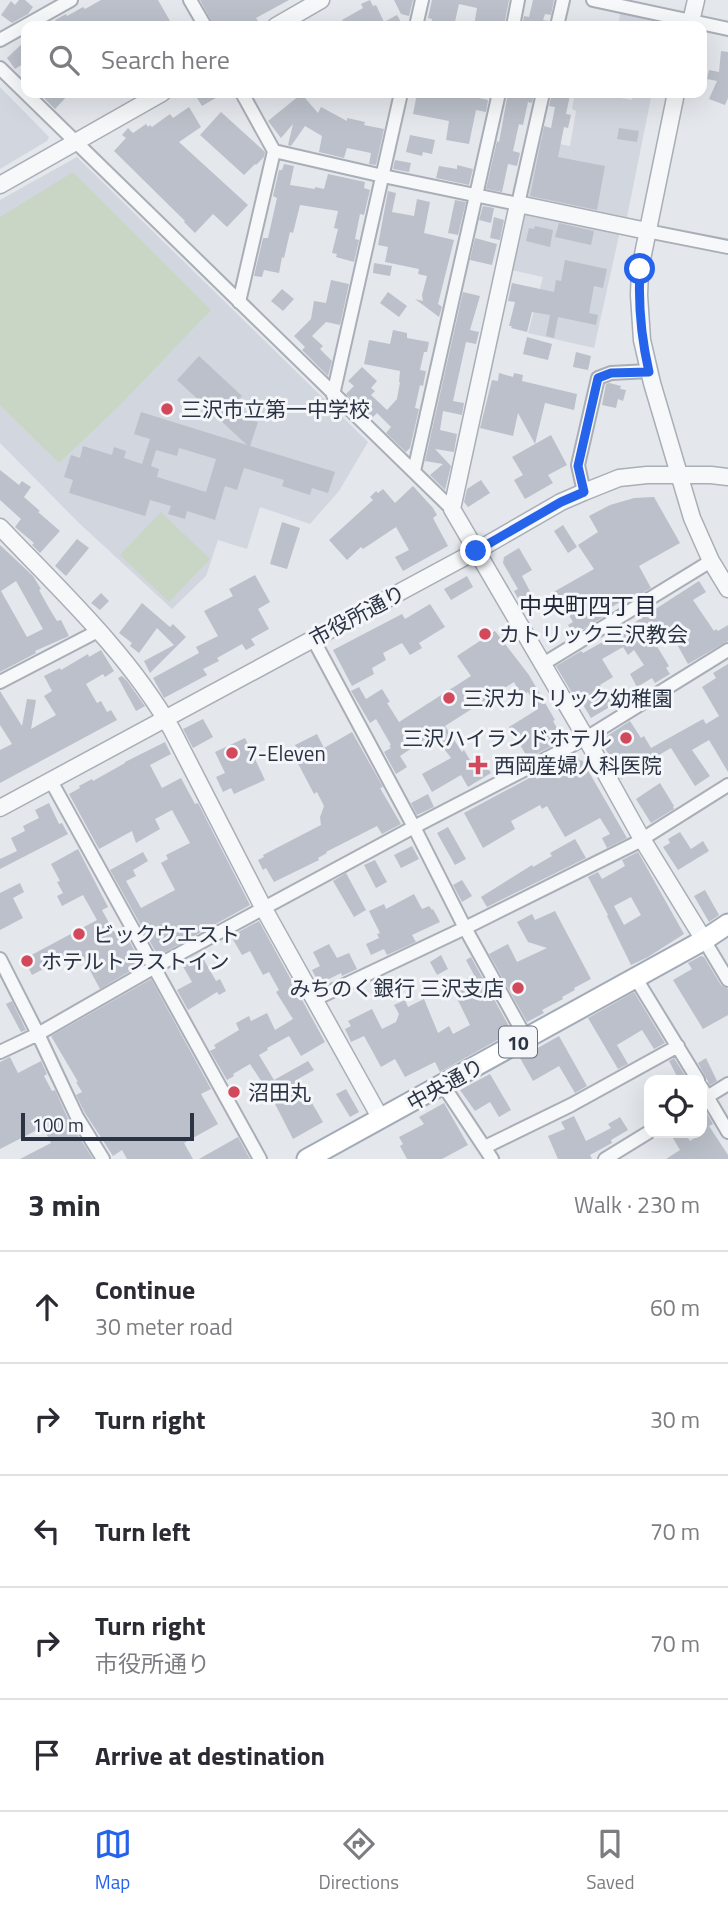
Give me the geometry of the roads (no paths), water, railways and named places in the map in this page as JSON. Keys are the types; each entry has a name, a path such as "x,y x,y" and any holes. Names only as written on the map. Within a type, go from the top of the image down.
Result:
{"main road":[{"name":"中央通り","path":"307,1159 704,940 728,924"}],"street":[{"path":"33,21 70,0"},
{"path":"190,0 202,21"},
{"path":"285,21 321,0"},
{"path":"417,21 422,0"},
{"path":"514,21 518,0"},
{"path":"558,21 563,0"},
{"path":"593,0 679,21"},
{"path":"692,21 696,0"},
{"path":"707,26 728,29"},
{"path":"0,40 21,28"},
{"path":"0,68 21,88"},
{"path":"31,98 452,509 642,839 728,980"},
{"path":"0,185 153,98"},
{"path":"239,302 274,151 245,98"},
{"path":"334,395 400,98"},
{"path":"414,471 498,98"},
{"path":"452,509 542,98"},
{"path":"675,98 640,269 642,340 692,518 711,561 728,589"},
{"path":"274,151 728,247"},
{"path":"584,492 578,466 598,378 611,373 649,372"},
{"name":"市役所通り","path":"0,808 476,551 561,502 620,478 648,475 728,477"},
{"path":"0,527 98,631 136,675 165,718 264,909 381,1119"},
{"path":"543,664 711,561"},
{"path":"1,680 98,631"},
{"path":"313,639 526,1038"},
{"path":"0,1052 38,1034 153,968 414,827 586,738 728,650"},
{"path":"51,781 260,1159"},
{"path":"315,999 465,928 642,839 728,785"},
{"path":"0,959 77,1117 103,1159"},
{"path":"635,977 695,1075"},
{"path":"485,1147 571,1105 678,1046"},
{"path":"707,1094 728,1084"},
{"path":"443,1085 492,1159"},
{"path":"707,1100 728,1132"},
{"path":"605,1159 644,1135"}],"place":[{"name":"三沢市立第一中学校","path":"167,409"},
{"name":"カトリック三沢教会","path":"485,634"},
{"name":"三沢カトリック幼稚園","path":"449,698"},
{"name":"三沢ハイランドホテル","path":"626,738"},
{"name":"7-Eleven","path":"232,753"},
{"name":"西岡産婦人科医院","path":"478,765"},
{"name":"ビックウエスト","path":"79,934"},
{"name":"ホテルトラストイン","path":"27,961"},
{"name":"みちのく銀行 三沢支店","path":"518,988"},
{"name":"沼田丸","path":"234,1092"}],"district":[{"name":"中央町四丁目","path":"588,605"}]}
